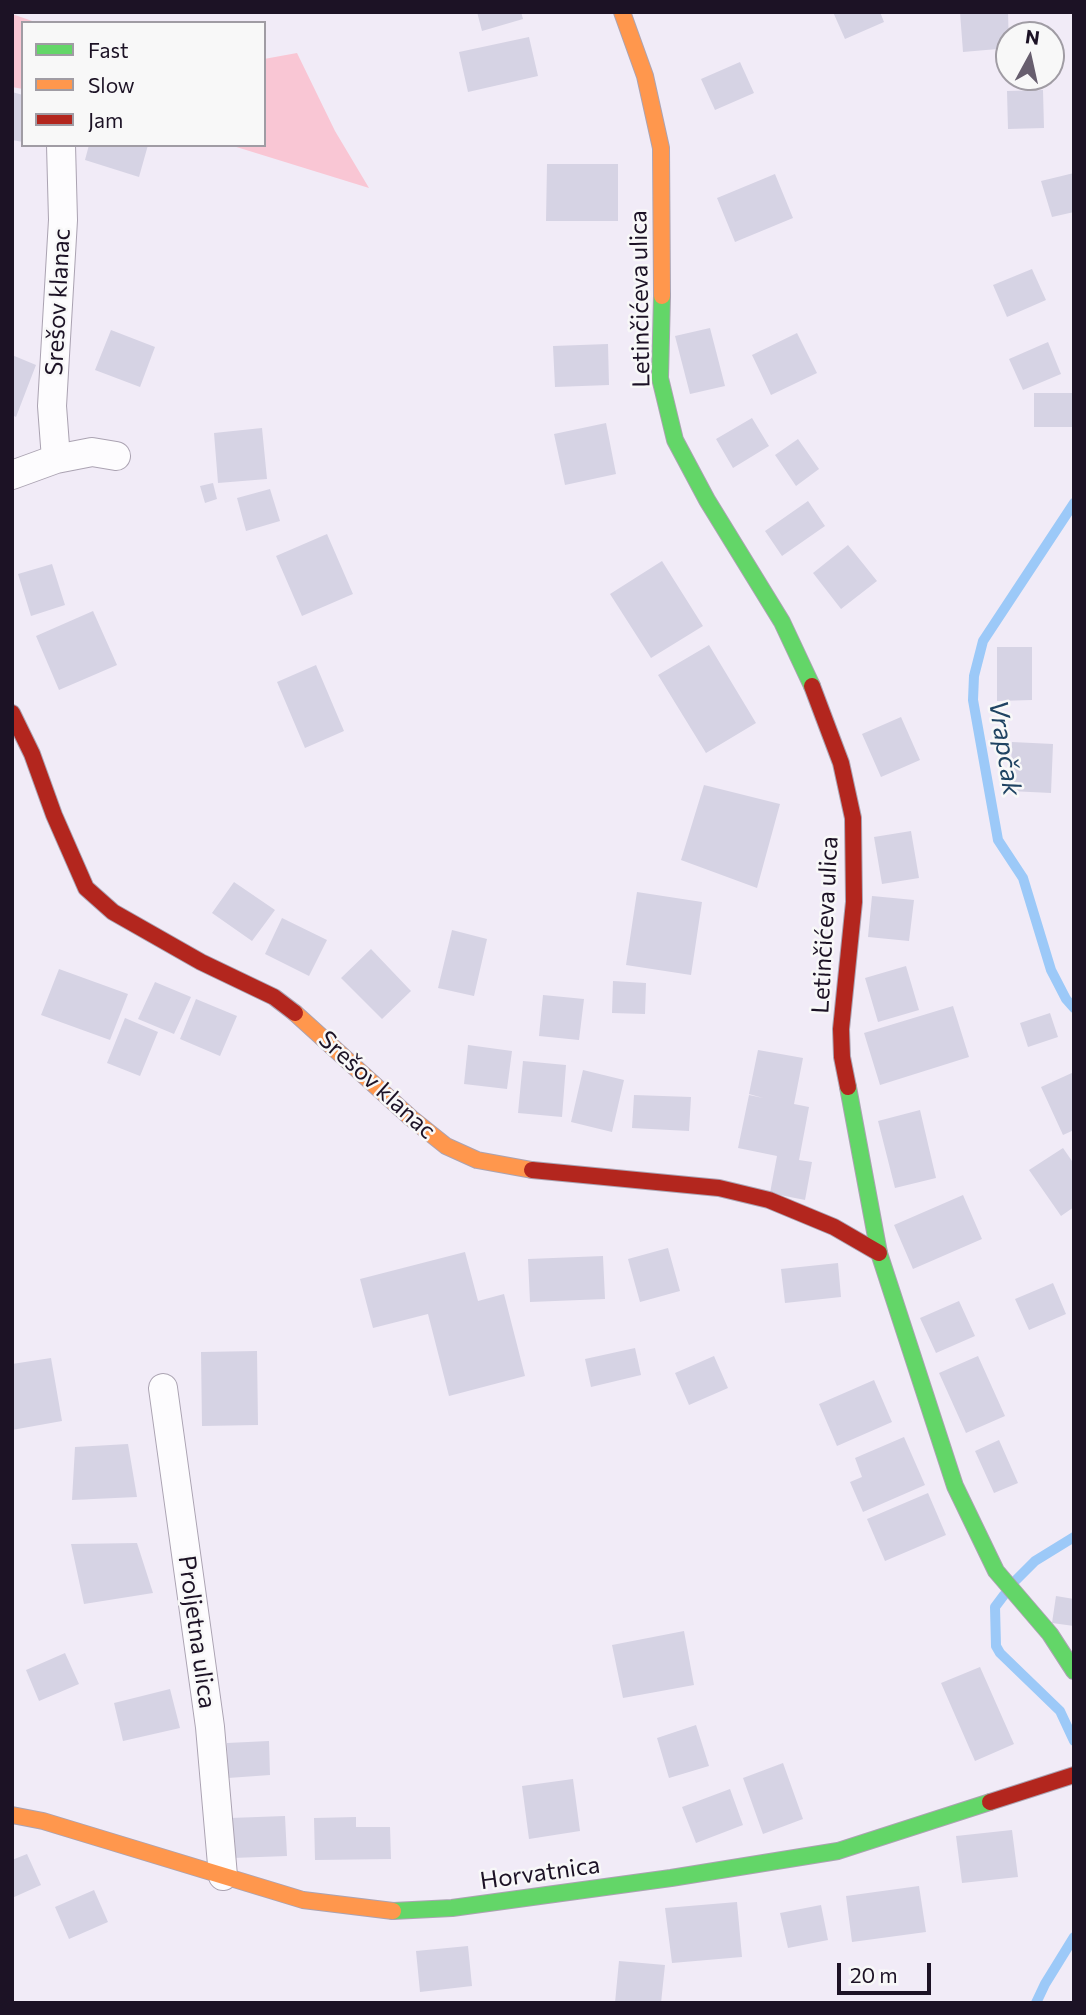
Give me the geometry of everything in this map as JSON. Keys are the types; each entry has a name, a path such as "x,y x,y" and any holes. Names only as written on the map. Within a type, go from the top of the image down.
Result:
{"street":[{"name":"Letinčićeva ulica","path":"622,12 645,76 661,148 663,260 660,378 666,409 675,440 707,500 782,622 817,697 841,763 853,818 854,902 841,1030 842,1057 878,1253 955,1486 996,1571 1050,1634 1074,1671"},
{"name":"Srešov klanac","path":"55,459 52,406 63,220 61,147"},
{"path":"12,475 55,459 92,452 116,456"},
{"name":"Srešov klanac","path":"12,713 32,754 54,815 86,888 113,912 201,962 274,997 312,1026 411,1118 446,1146 478,1160 516,1168 719,1188 769,1200 834,1227 878,1253"},
{"name":"Proljetna ulica","path":"163,1388 211,1727 223,1876"},
{"name":"Horvatnica","path":"12,1815 43,1821 303,1900 384,1912 452,1908 671,1878 838,1851 1068,1776"}],"shaded area":[{"path":"12,14 32,21 21,21 21,89 12,87"},
{"path":"297,53 335,131 369,188 236,147 266,147 266,59"}],"building":[{"path":"477,12 521,12 523,19 482,31"},
{"path":"833,12 880,12 884,22 845,39"},
{"path":"960,12 1008,12 1008,21 995,21 995,49 963,52"},
{"path":"529,37 538,76 468,92 459,52"},
{"path":"740,62 754,93 715,110 701,79"},
{"path":"1007,91 1043,91 1044,128 1008,129"},
{"path":"12,92 21,94 21,142 12,140"},
{"path":"88,147 147,147 139,177 85,160"},
{"path":"547,164 618,164 618,221 546,221"},
{"path":"1074,173 1074,212 1052,217 1041,181"},
{"path":"775,174 793,218 735,242 717,198"},
{"path":"1032,269 1046,300 1007,317 993,285"},
{"path":"710,328 725,386 690,394 675,336"},
{"path":"111,330 155,347 140,387 95,370"},
{"path":"797,333 817,373 771,395 752,355"},
{"path":"1048,342 1061,374 1023,390 1009,359"},
{"path":"608,344 609,385 555,387 553,346"},
{"path":"12,355 36,365 16,417 12,415"},
{"path":"1034,393 1074,393 1074,427 1034,427"},
{"path":"752,418 769,446 733,468 716,439"},
{"path":"606,423 616,474 565,485 554,434"},
{"path":"262,428 267,479 218,483 214,433"},
{"path":"798,439 819,469 796,486 775,455"},
{"path":"213,483 217,499 205,503 200,486"},
{"path":"270,489 280,521 246,531 237,498"},
{"path":"808,501 825,526 782,556 765,531"},
{"path":"327,534 353,594 302,616 276,556"},
{"path":"848,545 877,581 841,609 813,573"},
{"path":"662,561 703,626 651,658 610,594"},
{"path":"52,564 65,605 31,616 18,574"},
{"path":"93,611 117,665 59,690 36,636"},
{"path":"709,645 756,723 706,753 658,675"},
{"path":"997,647 1032,647 1032,700 997,701"},
{"path":"316,665 344,731 305,748 277,682"},
{"path":"901,717 920,760 881,777 862,734"},
{"path":"1012,742 1053,744 1051,793 1010,791"},
{"path":"704,785 780,804 757,888 681,860"},
{"path":"911,831 919,878 882,884 874,837"},
{"path":"234,882 275,910 252,941 212,913"},
{"path":"637,892 702,902 691,975 626,965"},
{"path":"872,896 914,900 909,941 868,937"},
{"path":"282,918 327,940 309,976 265,954"},
{"path":"452,930 487,939 474,996 438,988"},
{"path":"371,949 411,991 382,1019 341,978"},
{"path":"906,966 919,1010 878,1022 865,978"},
{"path":"59,969 128,994 110,1040 41,1015"},
{"path":"613,981 646,983 645,1014 612,1013"},
{"path":"155,982 191,997 174,1034 138,1019"},
{"path":"543,995 584,999 579,1040 539,1036"},
{"path":"196,999 237,1016 220,1056 180,1039"},
{"path":"953,1006 969,1057 880,1085 864,1033"},
{"path":"1050,1013 1058,1037 1028,1047 1020,1023"},
{"path":"125,1018 158,1032 140,1076 107,1063"},
{"path":"468,1045 512,1051 507,1089 464,1084"},
{"path":"758,1050 803,1058 794,1104 809,1107 799,1160 812,1162 805,1200 770,1193 777,1156 738,1148 749,1095 763,1098 749,1094"},
{"path":"523,1061 566,1065 562,1117 518,1113"},
{"path":"583,1070 624,1080 612,1132 571,1122"},
{"path":"1074,1072 1074,1130 1063,1135 1041,1087"},
{"path":"634,1095 691,1097 689,1131 632,1128"},
{"path":"920,1110 936,1178 895,1188 878,1121"},
{"path":"1063,1148 1074,1164 1074,1207 1061,1216 1029,1170"},
{"path":"963,1195 982,1239 913,1269 894,1225"},
{"path":"668,1248 680,1291 640,1302 628,1259"},
{"path":"465,1252 478,1301 504,1294 525,1376 449,1396 428,1314 373,1328 360,1279"},
{"path":"603,1256 605,1299 530,1302 528,1259"},
{"path":"838,1263 841,1297 785,1303 781,1269"},
{"path":"1053,1283 1066,1314 1029,1330 1015,1299"},
{"path":"959,1301 975,1336 936,1353 920,1318"},
{"path":"635,1348 641,1375 591,1387 585,1359"},
{"path":"257,1351 258,1425 202,1426 201,1352"},
{"path":"714,1356 728,1388 689,1405 675,1373"},
{"path":"978,1356 1005,1416 966,1433 939,1373"},
{"path":"51,1358 62,1421 12,1430 12,1364"},
{"path":"874,1380 892,1422 837,1446 819,1404"},
{"path":"904,1437 925,1485 863,1512 850,1482 862,1477 855,1458"},
{"path":"999,1440 1018,1483 994,1493 975,1451"},
{"path":"128,1444 137,1497 72,1500 75,1447"},
{"path":"928,1493 946,1535 885,1561 867,1519"},
{"path":"137,1543 153,1593 84,1604 71,1544"},
{"path":"1056,1596 1074,1599 1074,1626 1052,1623"},
{"path":"684,1631 694,1685 623,1698 612,1645"},
{"path":"65,1653 79,1684 39,1701 26,1670"},
{"path":"980,1667 1014,1744 975,1761 941,1683"},
{"path":"170,1689 180,1728 123,1741 114,1703"},
{"path":"696,1725 709,1766 669,1778 657,1738"},
{"path":"269,1741 270,1775 228,1778 227,1743"},
{"path":"783,1763 803,1819 763,1834 743,1778"},
{"path":"573,1779 580,1831 529,1839 522,1786"},
{"path":"730,1789 743,1825 696,1843 682,1807"},
{"path":"285,1816 287,1856 232,1858 230,1818"},
{"path":"356,1817 356,1827 390,1827 391,1859 315,1860 314,1818"},
{"path":"1012,1830 1018,1877 962,1883 956,1836"},
{"path":"27,1854 41,1885 12,1898 12,1860"},
{"path":"919,1886 926,1932 852,1942 846,1896"},
{"path":"94,1890 108,1922 69,1939 55,1907"},
{"path":"737,1902 742,1957 672,1963 665,1908"},
{"path":"821,1905 828,1940 788,1948 780,1913"},
{"path":"468,1946 472,1986 420,1992 416,1951"},
{"path":"619,1961 665,1965 661,2003 615,2003"}],"waterway":[{"name":"Vrapčak","path":"1074,503 983,641 974,676 973,700 998,840 1023,878 1051,970 1066,999 1074,1008"},
{"name":"Vrapčak","path":"1016,1580 1035,1561 1074,1537"},
{"name":"Vrapčak","path":"1004,1595 995,1607 996,1646 1060,1711 1074,1741"},
{"name":"Vrapčak","path":"1036,2003 1074,1937"}],"traffic: fast":[{"path":"662,296 660,378 675,440 707,500 782,622 812,686"},
{"path":"848,1087 879,1253 955,1486 996,1571 1050,1634 1074,1671"},
{"path":"393,1911 452,1908 671,1878 838,1851 990,1802"}],"traffic: slow":[{"path":"622,12 645,76 661,148 662,296"},
{"path":"295,1013 411,1118 446,1146 477,1160 532,1170"},
{"path":"12,1815 43,1821 303,1900 393,1911"}],"traffic: jam":[{"path":"812,686 841,763 853,818 854,902 841,1029 842,1057 848,1087"},
{"path":"12,713 32,754 54,815 86,888 113,912 201,962 274,997 295,1013"},
{"path":"532,1170 719,1188 769,1200 834,1227 879,1253"},
{"path":"990,1802 1074,1775"}]}
